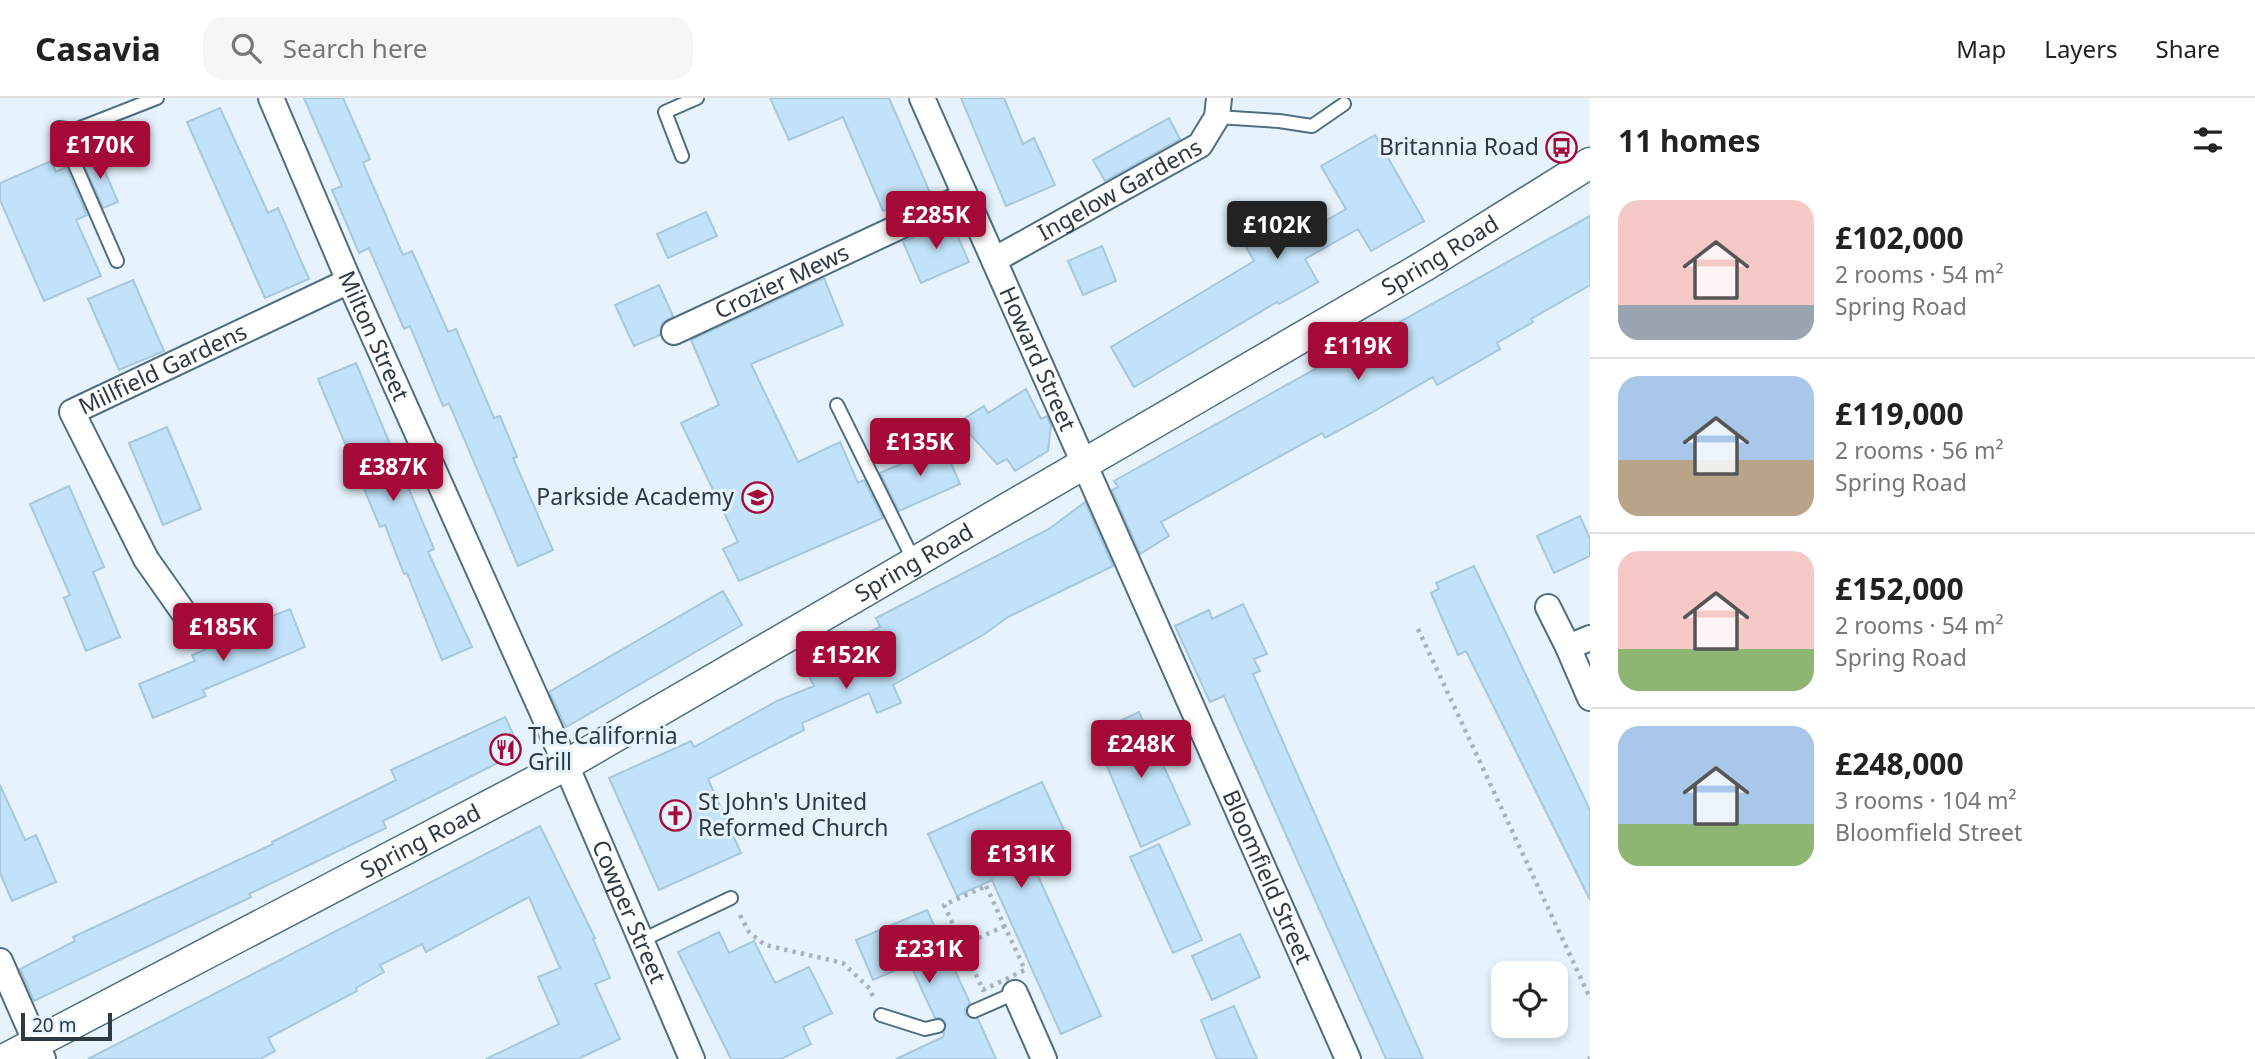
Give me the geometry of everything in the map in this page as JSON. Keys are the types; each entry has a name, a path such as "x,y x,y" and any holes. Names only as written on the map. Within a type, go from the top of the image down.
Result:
{"street":[{"name":"Milton Street","path":"271,98 349,281 566,765"},
{"name":"Howard Street","path":"922,98 1084,464"},
{"name":"Ingelow Gardens","path":"994,260 1200,145 1218,108"},
{"name":"Spring Road","path":"5,1059 40,1051 566,765 1414,272 1590,163"},
{"name":"Crozier Mews","path":"674,332 965,196"},
{"name":"Millfield Gardens","path":"184,613 146,559 72,412 349,281"},
{"name":"Bloomfield Street","path":"1084,464 1348,1059"},
{"path":"1548,607 1579,642 1590,698"},
{"name":"Cowper Street","path":"566,765 689,1058"},
{"path":"0,961 40,1051"},
{"path":"1015,993 1044,1059"}],"lane":[{"path":"117,261 60,128 75,130 157,98"},
{"path":"682,156 665,112 696,98"},
{"path":"1218,108 1312,126 1344,104"},
{"path":"837,405 914,561"},
{"path":"640,941 731,898"},
{"path":"974,1011 1015,993"},
{"path":"881,1015 925,1030 938,1026"}],"path":[{"path":"1418,629 1590,998"},
{"path":"986,886 1005,926 1025,970 983,990 944,905 986,886"},
{"path":"731,898 749,932 765,945 843,963 870,989 881,1015"},
{"path":"963,945 1005,926"}],"building":[{"path":"304,98 343,98 370,159 363,163 403,255 412,251 448,332 456,329 494,418 500,416 517,457 513,458 553,550 518,566 449,403 443,406 410,326 404,329 369,248 359,253 332,190 342,186"},
{"path":"770,98 889,98 931,195 891,214 889,209 883,211 843,117 789,140"},
{"path":"961,98 1004,98 1023,144 1034,138 1055,185 1006,206"},
{"path":"220,108 268,213 278,208 309,279 265,298 187,122"},
{"path":"1169,118 1180,139 1105,181 1093,160"},
{"path":"1375,135 1424,221 1371,251 1358,229 1305,259 1318,282 1279,304 1277,302 1134,387 1111,347 1254,261 1234,226 1274,203 1294,239 1346,209 1321,166"},
{"path":"97,153 118,202 103,208 82,160"},
{"path":"51,161 56,172 66,167 87,215 76,220 101,276 44,301 0,200 0,183"},
{"path":"706,212 717,236 668,258 657,234"},
{"path":"1590,216 1590,285 1531,319 1533,322 1497,343 1500,349 1437,385 1433,377 1325,438 1322,433 1161,522 1169,536 1140,554 1112,490 1118,487 1114,481"},
{"path":"950,219 969,262 921,283 903,242"},
{"path":"1102,246 1116,281 1083,295 1068,261"},
{"name":"Parkside Academy","path":"824,278 843,325 751,364 798,462 840,442 858,483 864,480 883,518 739,581 723,549 738,542 681,423 719,405 691,340"},
{"path":"133,280 164,351 119,370 88,299"},
{"path":"659,285 673,316 662,323 660,335 634,346 615,305"},
{"path":"356,363 434,549 428,552 472,647 442,660 407,573 404,574 385,525 380,527 318,379"},
{"path":"1026,389 1041,419 1047,416 1051,425 1048,451 1015,471 1007,459 997,464 959,422 984,406 988,413"},
{"path":"167,427 201,509 163,525 129,443"},
{"path":"943,445 960,484 899,511 880,473"},
{"path":"69,486 104,567 93,572 120,637 86,651 64,598 70,595 30,504"},
{"path":"1085,502 1113,566 1008,617 983,635 893,685 901,703 877,713 869,693 802,723 804,730 708,779 741,853 659,890 609,778 691,741 694,747 777,701 814,686 803,664 880,627 876,618 1049,529"},
{"path":"1580,516 1590,539 1590,556 1554,573 1537,536"},
{"path":"1474,566 1590,810 1590,900 1466,651 1458,655 1431,593 1439,589 1436,583"},
{"path":"723,591 742,625 566,727 549,692"},
{"path":"1243,604 1267,654 1254,659 1260,671 1253,674 1423,1059 1386,1059 1224,696 1210,702 1175,626 1209,610 1212,619"},
{"path":"290,609 305,647 203,690 206,696 153,718 139,684 195,661 192,655 254,629 252,624"},
{"path":"1139,712 1190,824 1141,847 1093,733"},
{"path":"505,717 521,751 383,821 386,828 249,894 251,897 34,1001 20,969 75,941 73,937 273,844 272,842 396,780 391,770"},
{"path":"1042,782 1069,841 1030,858 1101,1016 1061,1034 992,880 957,896 928,834"},
{"path":"0,785 25,840 36,835 56,882 12,901 0,873"},
{"path":"540,826 595,938 593,939 610,978 595,984 620,1039 578,1059 486,1059 559,1024 538,977 560,968 529,897 426,952 422,944 380,965 384,972 356,988 357,991 268,1038 275,1051 260,1059 88,1059"},
{"path":"1159,844 1202,940 1173,953 1130,857"},
{"path":"927,910 970,1003 965,1009 966,1015 978,1019 996,1059 896,1059 943,1037 946,1023 941,1018 935,1018 910,964 873,980 856,940"},
{"path":"719,932 729,953 754,941 775,983 809,967 832,1013 803,1027 811,1044 781,1059 731,1059 678,952"},
{"path":"1240,934 1260,977 1212,1000 1192,956"},
{"path":"1234,1006 1257,1059 1217,1059 1213,1050 1201,1020"}],"place":[{"name":"Britannia Road","path":"1562,147"},
{"name":"Parkside Academy","path":"757,497"},
{"name":"The California Grill","path":"505,749"},
{"name":"St John's United Reformed Church","path":"675,815"}]}
